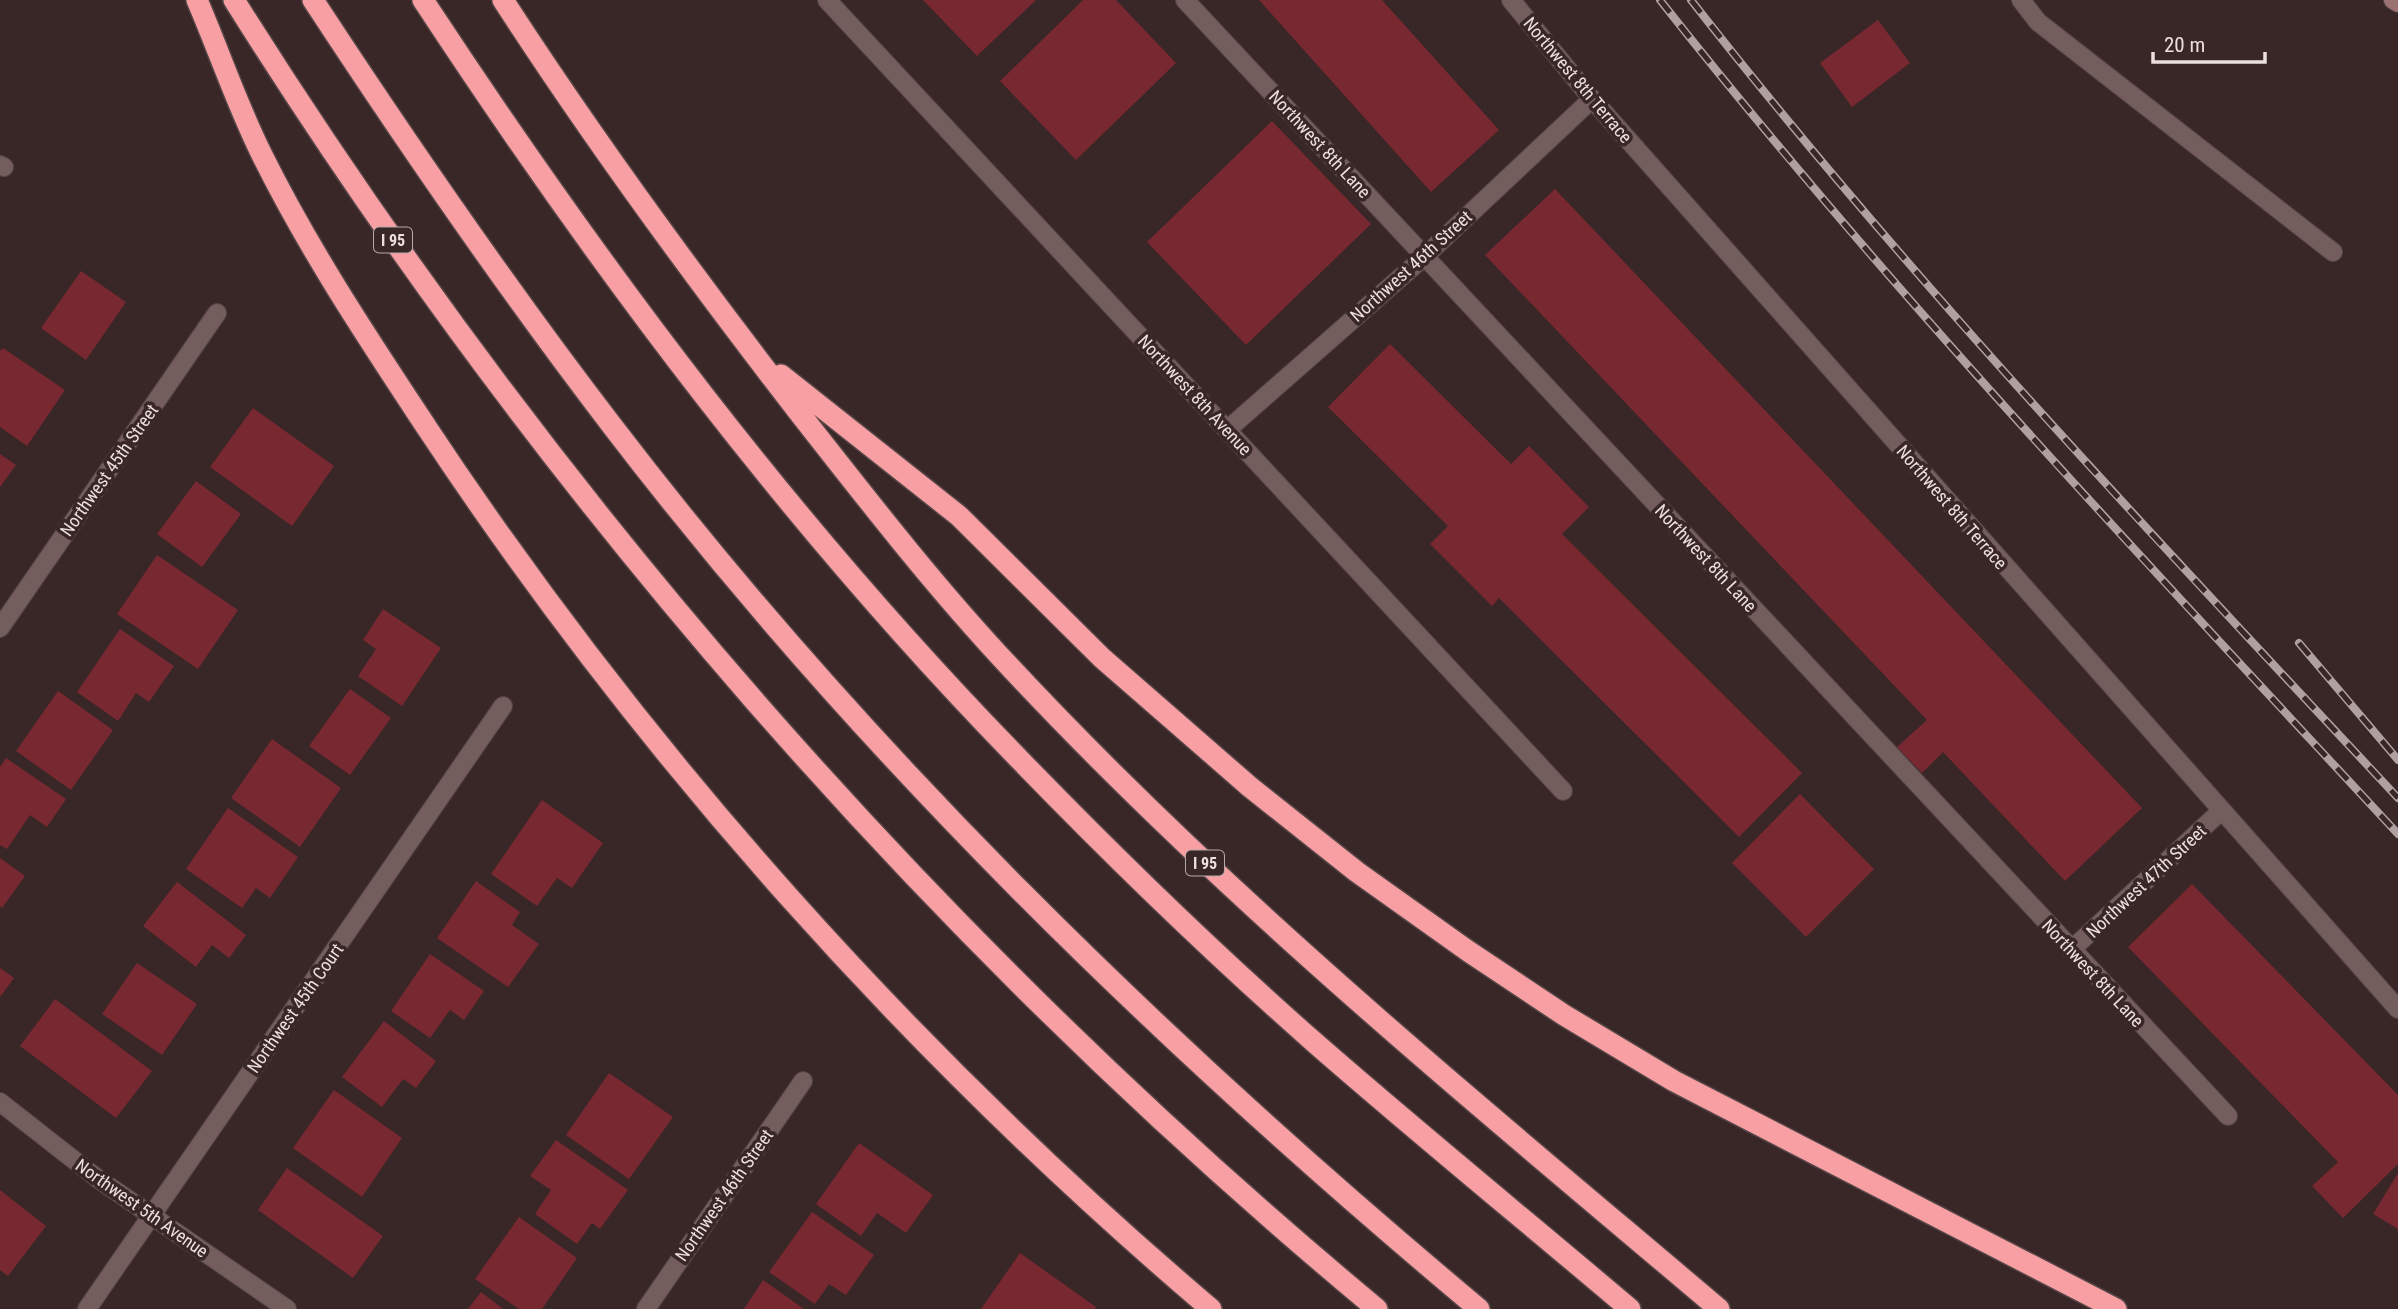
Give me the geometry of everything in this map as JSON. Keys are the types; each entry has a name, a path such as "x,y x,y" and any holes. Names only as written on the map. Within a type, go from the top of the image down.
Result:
{"highway":[{"path":"197,0 262,154 359,321 506,543 623,699 740,842 946,1064 1068,1184 1212,1309"},
{"name":"I 95","path":"234,0 398,248 479,360 590,504 741,685 927,891 1023,989 1226,1180 1377,1309"},
{"path":"313,0 452,209 531,318 615,430 798,651 978,848 1163,1031 1269,1130 1479,1309"},
{"path":"423,0 559,201 658,338 746,450 926,661 1068,808 1216,953 1314,1042 1630,1309"},
{"name":"I 95","path":"503,0 588,128 754,355 921,568 1011,668 1107,767 1300,952 1719,1309"},
{"path":"754,355 959,516 1102,658 1250,787 1446,936 1564,1015 1674,1081 2116,1309"}],"main road":[{"path":"2393,0 2398,3"}],"street":[{"name":"Northwest 8th Avenue","path":"827,0 1563,791"},
{"name":"Northwest 8th Lane","path":"1185,0 2228,1116"},
{"name":"Northwest 8th Terrace","path":"1511,0 1592,99 2398,1009"},
{"path":"2021,0 2038,22 2333,252"},
{"name":"Northwest 46th Street","path":"1227,430 1425,256 1592,99"},
{"name":"Northwest 45th Street","path":"0,628 217,313"},
{"name":"Northwest 45th Court","path":"87,1309 503,706"},
{"name":"Northwest 47th Street","path":"2071,950 2221,811"},
{"name":"Northwest 46th Street","path":"646,1309 803,1081"},
{"name":"Northwest 5th Avenue","path":"0,1102 97,1178 287,1309"}],"building":[{"path":"923,0 1036,0 977,56"},
{"path":"1083,0 1116,0 1176,63 1076,160 1000,81"},
{"path":"1259,0 1382,0 1499,130 1431,192"},
{"path":"1878,20 1910,63 1852,107 1820,63"},
{"path":"1272,121 1371,224 1246,345 1147,242"},
{"path":"1555,189 2142,808 2065,881 1943,752 1922,773 1897,747 1927,720 1485,255"},
{"path":"81,271 126,302 86,360 41,328"},
{"path":"1390,344 1511,464 1529,446 1589,507 1562,534 1802,773 1739,837 1499,598 1492,606 1430,544 1448,526 1328,407"},
{"path":"3,348 65,390 27,446 0,427 0,351"},
{"path":"253,408 334,466 292,526 210,467"},
{"path":"0,454 16,465 0,487"},
{"path":"196,481 241,514 202,567 157,534"},
{"path":"157,555 238,610 198,669 117,614"},
{"path":"383,609 441,648 402,706 358,676 376,649 363,640"},
{"path":"120,629 174,666 149,702 136,693 118,721 77,692"},
{"path":"350,689 391,718 350,775 309,746"},
{"path":"58,691 113,730 71,790 16,751"},
{"path":"272,739 341,788 300,847 231,798"},
{"path":"6,758 66,799 47,827 30,815 7,849 0,845 0,767"},
{"path":"1800,794 1874,869 1806,937 1732,863"},
{"path":"542,800 603,843 572,888 557,878 537,906 491,874"},
{"path":"228,808 298,857 270,898 256,888 242,908 186,869"},
{"path":"0,858 25,876 2,908 0,906"},
{"path":"476,881 520,912 512,925 539,944 508,987 437,938"},
{"path":"177,882 246,935 229,958 212,945 196,967 143,926"},
{"path":"2192,884 2398,1095 2398,1164 2343,1218 2312,1186 2338,1162 2128,947"},
{"path":"430,954 484,991 464,1020 450,1010 430,1038 391,1011"},
{"path":"137,963 197,1004 162,1055 102,1014"},
{"path":"0,968 14,978 0,997"},
{"path":"55,999 152,1071 116,1118 20,1046"},
{"path":"384,1021 436,1061 416,1088 403,1079 382,1107 342,1077"},
{"path":"609,1073 673,1117 629,1179 566,1135"},
{"path":"334,1090 402,1138 362,1197 293,1148"},
{"path":"556,1140 628,1190 600,1229 592,1223 577,1244 535,1214 551,1190 530,1176"},
{"path":"859,1143 933,1195 906,1233 877,1213 861,1236 816,1204"},
{"path":"287,1168 383,1236 353,1278 258,1210"},
{"path":"2398,1173 2398,1229 2373,1214"},
{"path":"0,1190 46,1226 8,1276 0,1270"},
{"path":"812,1212 874,1255 846,1295 829,1284 815,1304 769,1272"},
{"path":"519,1217 577,1258 542,1309 519,1309 475,1279"},
{"path":"1020,1253 1096,1307 1095,1309 981,1309"},
{"path":"763,1280 804,1309 744,1309"},
{"path":"481,1292 503,1309 468,1309"}],"railway":[{"path":"1660,0 1747,109 1928,320 2114,528 2398,834"},
{"path":"1691,0 1859,206 1947,307 2126,505 2398,798"},
{"path":"2299,643 2398,760"}]}
